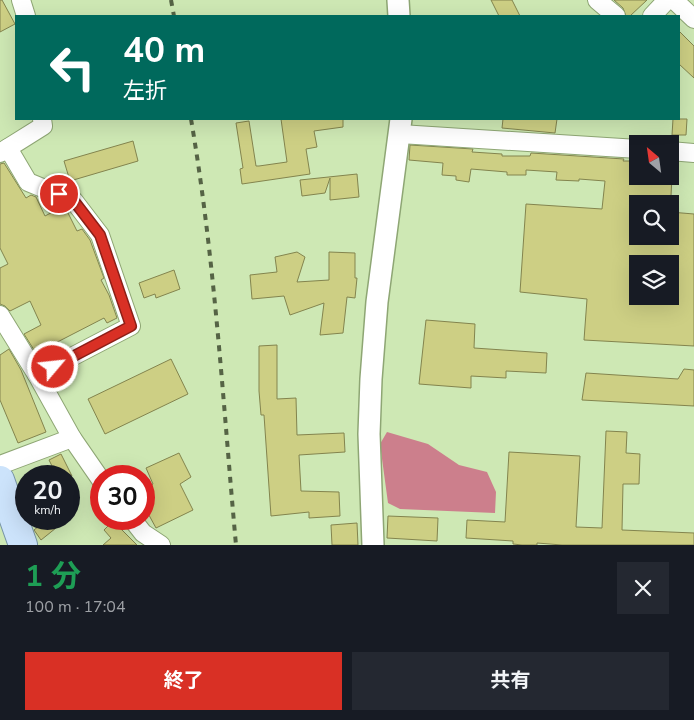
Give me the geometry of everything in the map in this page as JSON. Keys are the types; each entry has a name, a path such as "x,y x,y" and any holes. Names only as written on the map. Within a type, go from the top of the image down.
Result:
{"main road":[{"path":"0,480 23,545"}],"street":[{"path":"22,0 26,15"},
{"path":"398,0 399,15"},
{"path":"653,15 668,0"},
{"path":"674,0 694,19"},
{"path":"38,375 131,326 100,235 74,201 28,182 4,150 43,126 42,120"},
{"path":"373,545 369,434 371,379 377,302 401,126 629,148"},
{"path":"679,152 694,153"},
{"path":"0,315 38,375 72,438 91,465"},
{"path":"0,465 72,438"},
{"path":"141,530 160,545"}],"shaded area":[{"path":"387,432 428,444 459,465 487,472 496,492 495,513 400,509 388,503 380,444"}],"building":[{"path":"0,0 2,0 15,24 0,32"},
{"path":"491,0 512,0 520,15 498,15"},
{"path":"614,0 647,0 631,15 626,15 623,8"},
{"path":"680,32 694,46 694,78 680,65"},
{"path":"687,119 686,135 672,135 673,120"},
{"path":"281,120 343,120 343,127 314,131 317,147 306,149 310,174 242,184 240,169 243,168 236,123 249,121 256,166 287,162"},
{"path":"503,120 557,120 555,133 502,128"},
{"path":"133,141 138,161 70,181 64,161"},
{"path":"410,145 473,149 472,152 502,154 502,156 530,156 531,153 624,159 623,161 629,161 629,185 672,185 671,195 629,195 629,245 679,245 679,213 694,214 694,346 584,340 587,299 520,292 526,204 602,209 605,181 556,180 557,172 526,170 526,175 507,175 507,172 471,169 469,182 456,180 456,176 442,175 443,163 409,160"},
{"path":"4,163 26,198 31,195 36,197 45,216 62,207 66,209 77,231 82,229 90,240 104,278 101,280 109,295 117,318 107,323 104,318 36,353 24,334 41,325 30,301 10,311 0,304 0,268 8,264 0,248 0,164"},
{"path":"357,174 359,197 330,200 330,178 325,193 302,196 300,180"},
{"path":"297,252 305,257 297,282 329,280 329,252 355,253 355,278 357,278 355,298 347,297 343,333 320,335 324,303 290,315 284,296 252,299 250,275 277,272 275,257"},
{"path":"174,270 180,289 156,298 155,294 144,298 139,283"},
{"path":"426,320 475,324 474,348 547,353 546,373 506,371 506,378 471,376 471,388 419,384"},
{"path":"277,345 277,399 296,398 297,435 344,433 345,452 299,455 301,491 339,492 340,516 309,518 309,512 271,516 264,415 261,415 259,391 259,346"},
{"path":"9,349 21,370 46,432 18,443 0,400 0,355"},
{"path":"171,359 188,394 105,434 88,399"},
{"path":"684,369 694,370 694,406 582,400 586,373 678,379"},
{"path":"606,431 627,432 626,453 640,454 639,484 623,484 622,530 694,533 694,545 562,545 537,543 537,545 522,545 513,544 513,541 466,538 467,520 505,522 509,452 580,456 576,527 602,528"},
{"path":"179,453 191,477 180,484 193,510 156,528 155,465 153,465"},
{"path":"61,454 66,465 52,465 49,460"},
{"path":"388,516 438,518 437,541 387,538"},
{"path":"357,523 358,545 332,545 331,525"},
{"path":"34,530 54,530 41,540"},
{"path":"104,530 122,530 137,545 103,545 111,538"}],"railway":[{"path":"171,0 174,15"},
{"path":"191,120 212,278 236,545"}],"route":[{"path":"53,367 131,326 100,235 74,201 59,194"}]}
